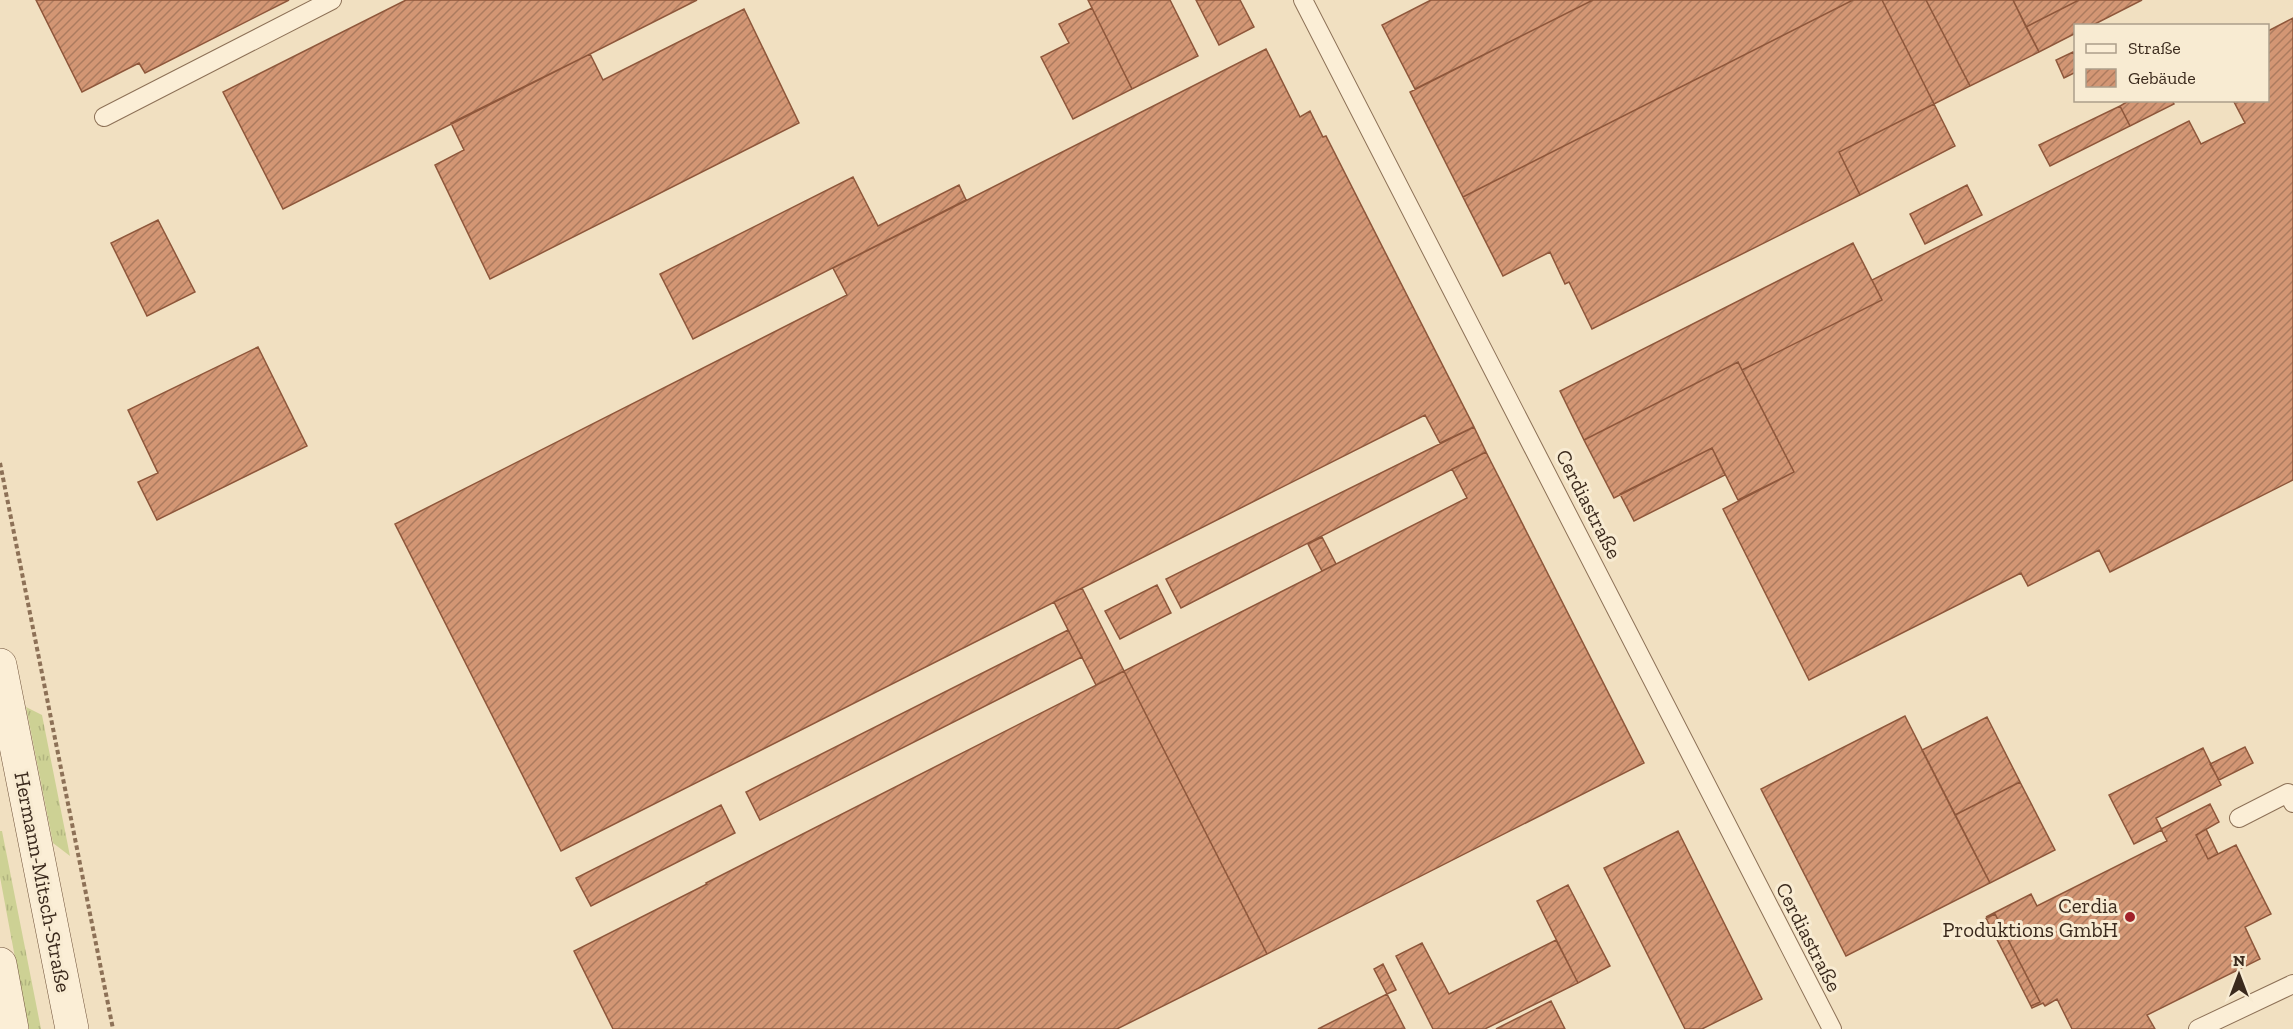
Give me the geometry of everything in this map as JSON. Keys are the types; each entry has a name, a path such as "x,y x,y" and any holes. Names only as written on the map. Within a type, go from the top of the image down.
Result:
{"main road":[{"name":"Hermann-Mitsch-Straße","path":"0,665 8,750 72,1029"},
{"path":"0,964 12,1029"}],"lane":[{"path":"104,117 333,0"},
{"name":"Cerdiastraße","path":"1303,0 1832,1029"},
{"path":"2240,818 2288,794 2293,803"},
{"path":"2199,1029 2293,984"}],"path":[{"path":"0,463 113,1029"}],"green space":[{"path":"26,707 42,715 70,856 53,843"},
{"path":"0,831 2,831 41,1029 29,1029 26,1017 0,877"}],"building":[{"path":"36,0 289,0 145,73 139,63 82,92"},
{"path":"406,0 697,0 283,209 223,92"},
{"path":"1088,0 1170,0 1198,56 1132,89"},
{"path":"1196,0 1240,0 1254,27 1219,45"},
{"path":"1431,0 1593,0 1415,89 1382,25"},
{"path":"1593,0 1853,0 1463,197 1410,92"},
{"path":"1853,0 1882,0 1934,104 1839,152 1860,195 1592,329 1569,282 1565,284 1550,252 1503,276 1463,197"},
{"path":"1882,0 1926,0 1970,86 1934,104"},
{"path":"1926,0 2013,0 2039,52 1970,86"},
{"path":"2013,0 2079,0 2026,27"},
{"path":"2079,0 2142,0 2095,24 2074,24 2074,34 2039,52 2026,27"},
{"path":"1092,8 1132,89 1073,119 1041,57 1069,43 1059,24"},
{"path":"744,9 799,123 490,279 435,165 464,150 451,123 590,54 603,80"},
{"path":"2293,18 2293,480 2110,572 2099,550 2028,586 2021,573 1809,680 1723,509 1794,472 1742,370 1882,300 1872,280 2189,121 2201,144 2245,123 2234,102 2269,102 2269,30"},
{"path":"1266,49 1300,117 1310,111 1323,137 1326,136 1474,427 1440,443 1425,415 561,851 395,524 847,295 833,268"},
{"path":"2073,52 2074,73 2064,78 2056,60"},
{"path":"2127,102 2173,102 2174,104 2130,126 2120,106"},
{"path":"1934,104 1955,146 1860,195 1839,152"},
{"path":"2120,106 2130,126 2050,166 2039,145"},
{"path":"853,177 878,226 959,185 966,200 693,339 660,274"},
{"path":"1967,185 1982,215 1925,244 1910,214"},
{"path":"158,220 195,292 147,316 111,243"},
{"path":"1853,243 1882,300 1742,370 1738,362 1584,440 1560,391"},
{"path":"258,347 307,446 157,520 138,482 158,473 128,410"},
{"path":"1738,362 1794,472 1738,500 1712,448 1614,498 1584,440"},
{"path":"1474,427 1486,452 1181,608 1166,579"},
{"path":"1712,448 1725,475 1634,521 1620,494"},
{"path":"1486,452 1644,763 1267,954 1124,671 1467,498 1452,469"},
{"path":"1322,537 1336,564 1322,571 1308,544"},
{"path":"1157,585 1171,613 1120,639 1105,611"},
{"path":"1082,588 1124,671 1096,685 1054,602"},
{"path":"1068,630 1082,657 760,820 746,792"},
{"path":"1124,671 1267,954 1117,1029 613,1029 574,951"},
{"path":"1905,716 1990,883 1846,956 1761,789"},
{"path":"1987,717 2020,782 1955,815 1922,750"},
{"path":"2245,747 2253,763 2219,780 2210,764"},
{"path":"2203,748 2221,785 2156,818 2162,830 2134,844 2109,795"},
{"path":"2020,782 2055,850 1990,883 1955,815"},
{"name":"Cerdia Produktions GmbH","path":"2210,804 2219,822 2196,835 2208,859 2236,845 2271,914 2245,927 2260,959 2147,1015 2155,1029 2072,1029 2057,999 2045,1006 2043,1003 2032,1008 2031,1006 2040,1002 1995,914 1986,917 2031,894 2037,906 2167,841 2161,829"},
{"path":"721,805 735,833 591,906 576,878"},
{"path":"2206,829 2218,854 2208,859 2196,835"},
{"path":"1678,831 1762,999 1702,1029 1685,1029 1604,868"},
{"path":"1568,885 1610,966 1578,983 1537,901"},
{"path":"1995,914 2040,1002 2031,1006 1986,918"},
{"path":"1556,940 1578,983 1485,1029 1433,1029 1396,956 1422,943 1449,994"},
{"path":"1383,964 1396,990 1387,994 1374,969"},
{"path":"1387,994 1405,1029 1318,1029"},
{"path":"1551,1001 1565,1029 1496,1029"}],"place":[{"name":"Cerdia Produktions GmbH","path":"2130,917"}]}
